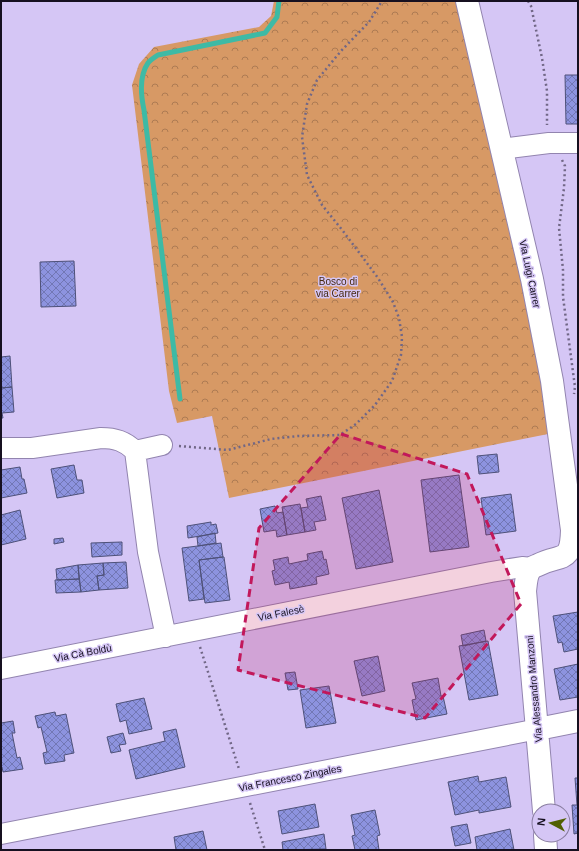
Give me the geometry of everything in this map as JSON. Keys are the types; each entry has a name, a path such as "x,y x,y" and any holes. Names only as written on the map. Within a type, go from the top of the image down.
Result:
{"street":[{"name":"Via Luigi Carrer","path":"468,1 532,279 552,381 572,530 571,543 573,550"},
{"path":"501,149 549,143 578,143"},
{"path":"1,448 32,448 110,438 127,443 135,451 148,552 166,637"},
{"path":"135,451 162,445"},
{"name":"Via Falesè","path":"166,637 214,626 491,572 522,567 532,568 543,562 563,557 573,550"},
{"name":"Via Alessandro Manzoni","path":"532,568 527,576 525,591 543,803"},
{"name":"Via Cà Boldù","path":"1,669 166,637"},
{"name":"Via Francesco Zingales","path":"1,834 578,721"}],"path":[{"path":"162,445 228,450 271,439 298,436 340,436 356,424 376,405 392,381 401,355 402,337 399,318 393,302 378,278 322,205 307,175 302,137 307,104 317,80 341,51 369,22 382,1"},
{"path":"528,1 531,6 542,58 547,91 549,156 551,159 562,160 565,166 559,228 564,270 563,297 575,387 572,401"},
{"path":"200,646 265,850"}],"highlighted area":[{"path":"341,434 467,474 521,604 425,718 238,670 259,528"}],"green space":[{"name":"Bosco di via Carrer","path":"274,1 458,1 537,345 548,434 229,498 212,416 177,423 169,391 132,85 139,64 154,47 259,27 271,16"}],"building":[{"path":"565,75 578,75 578,124 566,124"},
{"path":"74,261 76,306 41,307 40,262"},
{"path":"10,356 12,387 1,388 1,357"},
{"path":"12,387 14,412 2,413 3,418 1,418 1,388"},
{"path":"497,454 499,472 479,474 477,456"},
{"path":"74,465 77,480 82,480 84,493 57,498 51,469"},
{"path":"20,467 27,493 1,498 1,470"},
{"path":"459,475 469,547 430,552 421,480"},
{"path":"379,490 393,562 356,569 342,498"},
{"path":"511,494 516,531 486,535 481,498"},
{"path":"321,496 326,520 314,522 316,530 305,532 301,508 308,507 306,499"},
{"path":"300,504 305,532 287,535 282,507"},
{"path":"275,506 277,513 283,512 287,535 277,537 276,530 264,532 260,509"},
{"path":"20,510 26,539 1,545 1,515"},
{"path":"211,522 211,525 216,524 218,533 188,538 187,526"},
{"path":"215,533 216,543 198,546 197,537"},
{"path":"63,538 64,542 54,544 54,539"},
{"path":"122,542 122,555 92,557 91,543"},
{"path":"221,543 223,557 199,560 204,599 189,601 182,548"},
{"path":"322,551 324,560 326,559 329,574 316,577 317,584 290,589 289,582 275,585 272,571 275,570 273,560 288,557 289,564 308,560 307,554"},
{"path":"224,557 230,600 205,603 199,560"},
{"path":"126,562 128,588 99,590 97,576 104,575 103,563"},
{"path":"103,563 104,575 97,576 99,590 81,592 78,565"},
{"path":"78,565 79,579 57,580 56,569"},
{"path":"79,579 81,592 56,593 55,580"},
{"path":"578,612 578,649 564,652 562,642 558,643 553,616"},
{"path":"484,630 486,641 463,646 461,635"},
{"path":"488,641 498,695 469,700 459,646"},
{"path":"378,656 385,691 362,696 354,661"},
{"path":"578,664 578,697 560,700 554,669"},
{"path":"295,672 298,689 288,690 285,673"},
{"path":"438,678 441,696 443,696 447,714 416,720 412,700 416,699 412,683"},
{"path":"329,686 336,723 306,728 300,690"},
{"path":"144,698 152,729 129,734 126,720 120,722 116,704"},
{"path":"55,712 56,716 66,714 74,753 64,755 65,761 45,764 43,753 47,752 41,727 38,728 35,716"},
{"path":"13,721 15,733 12,733 17,758 20,757 23,769 3,772 1,767 1,723"},
{"path":"176,729 185,767 136,779 129,750 165,741 163,732"},
{"path":"123,733 126,744 119,745 121,751 111,753 107,737"},
{"path":"478,776 479,782 506,777 511,807 479,813 479,810 455,815 448,782"},
{"path":"575,778 578,778 578,833 574,834 572,805 577,805"},
{"path":"315,804 319,827 282,834 278,811"},
{"path":"375,810 380,835 377,836 379,850 355,850 352,836 355,835 351,815"},
{"path":"467,824 471,843 455,846 451,827"},
{"path":"510,829 514,850 477,850 475,837"},
{"path":"203,831 207,850 176,850 174,837"},
{"path":"324,834 326,849 283,850 282,842"}],"waterway":[{"path":"180,399 142,99 143,74 149,62 158,55 265,33 277,17 279,1"}]}
